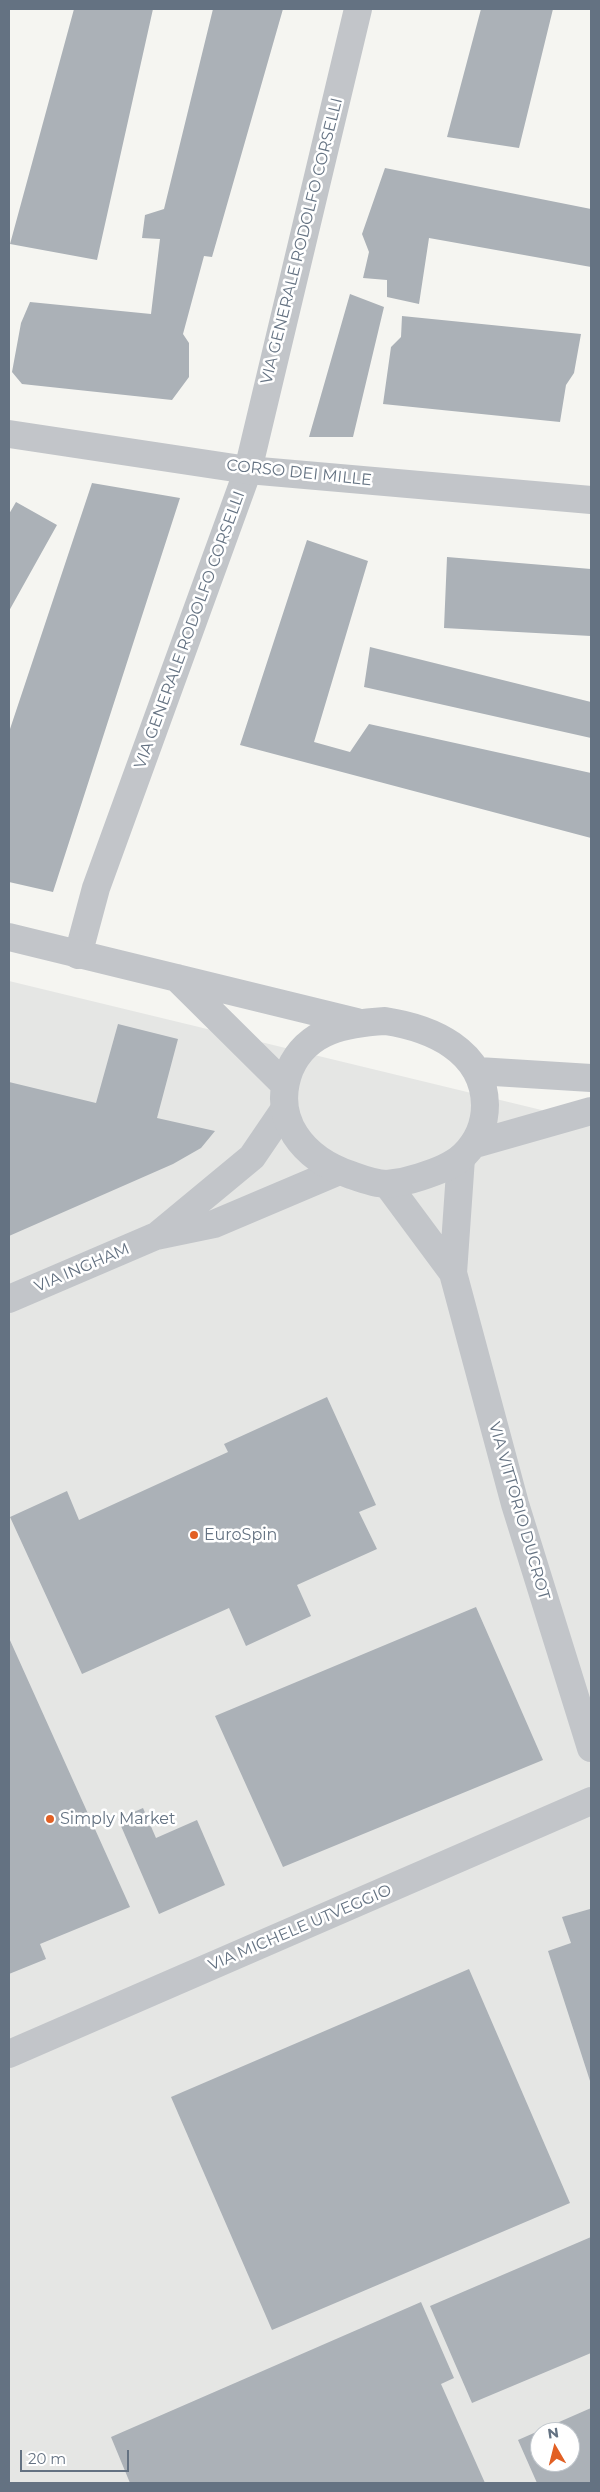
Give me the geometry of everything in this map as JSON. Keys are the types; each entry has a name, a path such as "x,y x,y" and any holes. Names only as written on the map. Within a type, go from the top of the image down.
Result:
{"street":[{"name":"VIA GENERALE RODOLFO CORSELLI","path":"78,955 96,888 248,470 358,9"},
{"name":"CORSO DEI MILLE","path":"9,434 248,470 591,500"},
{"path":"9,937 360,1023"},
{"path":"176,977 284,1097 292,1130 305,1148 321,1161 339,1171 365,1180 387,1184 436,1172 468,1151 591,1111"},
{"path":"156,1236 252,1157 284,1097 293,1062 306,1044 329,1031 360,1023 385,1021 413,1026 438,1036 461,1051 478,1071 484,1096 485,1117 468,1151 453,1273"},
{"path":"478,1071 591,1078"},
{"path":"156,1236 214,1224 339,1171"},
{"path":"387,1184 453,1273"},
{"name":"VIA INGHAM","path":"9,1299 156,1236"},
{"name":"VIA VITTORIO DUCROT","path":"453,1273 515,1504 591,1748"},
{"name":"VIA MICHELE UTVEGGIO","path":"9,2054 591,1801"}],"shaded area":[{"path":"9,981 591,1122 591,2483 9,2483"}],"building":[{"path":"74,9 153,9 97,260 10,244"},
{"path":"213,9 283,9 212,257 204,256 183,334 189,343 189,377 172,400 22,384 12,372 21,323 30,302 151,314 160,239 142,238 145,215 164,209"},
{"path":"481,9 553,9 519,148 447,137"},
{"path":"385,168 591,209 591,267 429,238 419,304 387,297 387,280 363,278 369,252 362,234"},
{"path":"350,294 384,307 353,437 309,437"},
{"path":"402,316 581,334 574,373 566,385 560,422 383,404 391,347 401,337"},
{"path":"92,483 180,498 53,892 9,882 9,732"},
{"path":"16,502 57,525 9,611 9,514"},
{"path":"307,540 368,561 314,742 350,752 369,724 591,773 591,838 240,745"},
{"path":"447,557 591,569 591,636 444,628"},
{"path":"370,647 591,702 591,738 364,687"},
{"path":"118,1024 178,1039 157,1118 215,1131 201,1148 173,1164 9,1236 9,1082 96,1103"},
{"name":"EuroSpin","path":"327,1397 376,1505 359,1512 377,1549 297,1585 311,1616 246,1646 229,1608 82,1674 10,1517 67,1491 79,1520 228,1452 224,1444"},
{"path":"476,1607 543,1760 283,1867 215,1716"},
{"name":"Simply Market","path":"9,1638 130,1907 40,1944 46,1959 9,1974"},
{"path":"143,1808 156,1838 197,1820 225,1885 159,1914 118,1819"},
{"path":"590,1909 591,2084 548,1951 571,1943 562,1917"},
{"path":"469,1969 570,2203 272,2330 171,2097"},
{"path":"591,2237 591,2353 472,2403 430,2306"},
{"path":"421,2302 454,2378 441,2384 485,2483 130,2483 111,2437"},
{"path":"591,2408 591,2483 537,2483 532,2472 580,2472 580,2422 559,2422"},
{"path":"530,2435 530,2467 518,2440"}],"place":[{"name":"EuroSpin","path":"194,1535"},
{"name":"Simply Market","path":"50,1819"}]}
